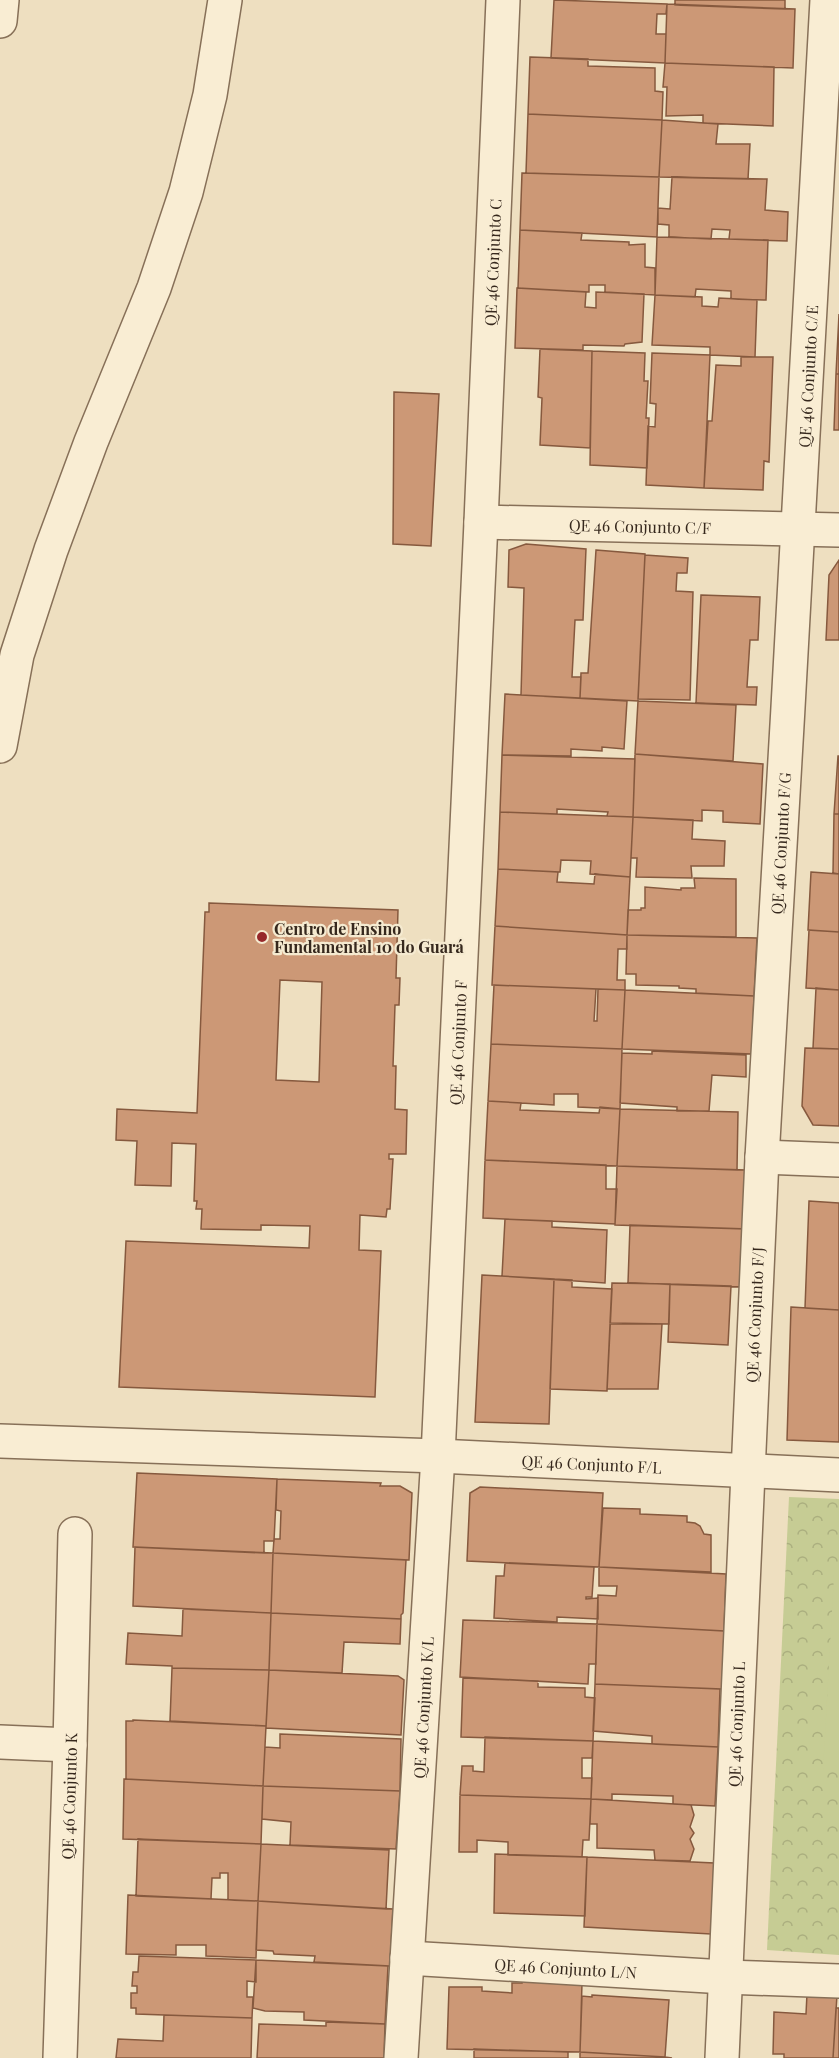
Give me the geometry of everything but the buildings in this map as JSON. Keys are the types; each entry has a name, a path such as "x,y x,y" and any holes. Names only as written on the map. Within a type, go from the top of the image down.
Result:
{"street":[{"path":"0,21 2,0"},
{"path":"0,746 17,655 51,550 91,442 154,288 186,192 210,95 225,0"},
{"name":"QE 46 Conjunto C","path":"481,522 502,0"},
{"path":"827,0 828,224"},
{"name":"QE 46 Conjunto C/E","path":"799,529 828,224"},
{"name":"QE 46 Conjunto C/F","path":"481,522 839,530"},
{"name":"QE 46 Conjunto F","path":"438,1456 481,522"},
{"name":"QE 46 Conjunto F/G","path":"762,1157 799,529"},
{"path":"762,1157 839,1160"},
{"name":"QE 46 Conjunto F/J","path":"747,1472 762,1157"},
{"path":"0,1441 438,1456"},
{"name":"QE 46 Conjunto F/L","path":"438,1456 839,1475"},
{"name":"QE 46 Conjunto K/L","path":"401,2058 438,1456"},
{"name":"QE 46 Conjunto L","path":"722,2058 747,1472"},
{"name":"QE 46 Conjunto K","path":"60,2058 75,1534"},
{"path":"0,1742 70,1745"},
{"name":"QE 46 Conjunto L/N","path":"406,1959 839,1982"}],"green space":[{"path":"789,1497 839,1499 839,1955 767,1950"},
{"path":"834,1575 839,1575 839,1771 823,1771"}],"place":[{"name":"Centro de Ensino Fundamental 10 do Guará","path":"262,937"}]}
